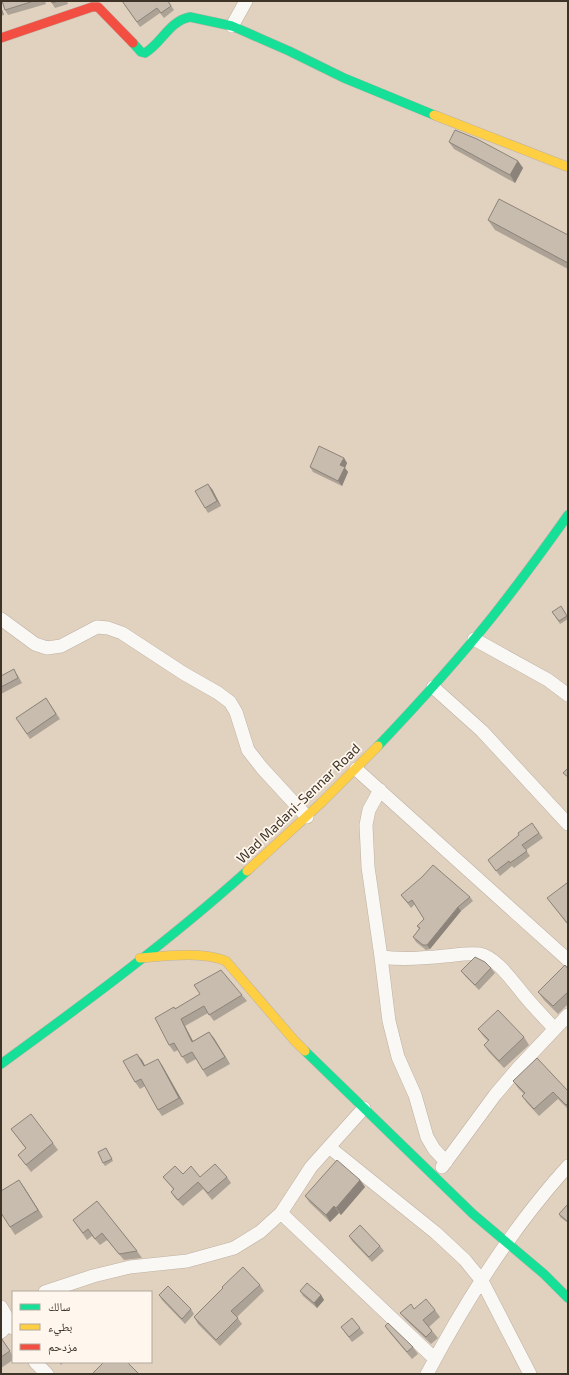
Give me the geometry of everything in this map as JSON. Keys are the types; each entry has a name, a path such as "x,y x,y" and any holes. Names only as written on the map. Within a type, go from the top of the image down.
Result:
{"main road":[{"path":"1,38 92,8 98,8 101,10 141,52 145,53 149,52 179,20 184,17 232,26 289,51 344,78 467,129 568,167"},
{"name":"Wad Madani-Sennar Road","path":"1,1064 226,890 356,769 433,687 474,639 568,515"},
{"path":"560,527 568,535"},
{"path":"140,958 181,955 217,957 226,962 294,1040 473,1214 544,1274 568,1298"}],"street":[{"path":"232,26 246,1"},
{"path":"1,619 35,644 47,648 61,646 97,627 108,628 122,633 183,673 218,693 230,702 236,712 248,750 306,817"},
{"path":"474,639 548,680 568,696"},
{"path":"433,687 482,731 568,824"},
{"path":"356,769 568,960"},
{"path":"380,790 369,810 366,825 368,867 381,957 388,1021 398,1057 415,1095 427,1137 434,1150 446,1162"},
{"path":"381,957 411,959 462,954 480,954 491,960 503,970 530,1003 555,1029"},
{"path":"435,1177 495,1095 568,1015"},
{"path":"48,1291 93,1276 130,1268 187,1261 234,1248 260,1232 281,1213 311,1167 364,1108"},
{"path":"329,1147 436,1233 465,1260 482,1281 530,1374"},
{"path":"427,1374 451,1329 482,1281 542,1195 568,1166"},
{"path":"281,1213 435,1359"},
{"path":"1,1307 12,1323 1,1332"},
{"path":"37,1363 47,1374"}],"building":[{"path":"2,1 34,1 5,10"},
{"path":"122,1 168,1 171,6 161,13 157,8 137,22"},
{"path":"455,130 477,139 518,161 510,175 449,142"},
{"path":"499,199 568,235 568,263 488,220"},
{"path":"319,446 344,458 340,465 345,467 338,481 310,467"},
{"path":"208,484 217,501 205,508 195,491"},
{"path":"561,606 567,616 559,621 552,612"},
{"path":"14,669 18,678 1,687 1,676"},
{"path":"46,698 56,714 27,734 16,718"},
{"path":"568,768 568,777 563,773"},
{"path":"532,823 539,833 522,845 527,851 510,863 509,861 496,871 488,860 519,835 518,833"},
{"path":"433,865 470,897 458,907 427,945 423,945 413,937 420,928 417,926 424,919 412,900 408,903 401,895 422,877"},
{"path":"567,883 568,885 568,924 547,898"},
{"path":"475,957 485,962 491,968 475,985 461,971"},
{"path":"565,965 568,969 568,992 553,1006 538,992"},
{"path":"221,970 242,995 209,1015 204,1006 181,1019 192,1042 209,1032 225,1057 203,1070 192,1052 182,1057 174,1043 169,1045 155,1018 174,1007 175,1009 200,994 194,985"},
{"path":"498,1010 524,1037 499,1061 484,1045 489,1040 478,1029"},
{"path":"137,1054 144,1066 158,1059 179,1098 158,1110 141,1079 135,1082 123,1061"},
{"path":"537,1058 568,1091 568,1103 566,1105 553,1092 534,1109 522,1096 525,1093 513,1081"},
{"path":"31,1114 53,1143 26,1165 18,1155 26,1148 11,1129"},
{"path":"106,1148 112,1159 103,1163 98,1152"},
{"path":"337,1160 360,1180 336,1208 334,1206 326,1215 305,1196"},
{"path":"215,1164 227,1177 208,1193 198,1182 178,1200 171,1192 174,1189 163,1177 175,1166 183,1174 191,1166 200,1177"},
{"path":"19,1180 38,1210 10,1227 1,1213 1,1191"},
{"path":"97,1201 137,1251 119,1254 102,1233 95,1239 88,1229 83,1233 73,1220"},
{"path":"568,1204 568,1220 567,1221 559,1214"},
{"path":"360,1225 380,1246 369,1257 349,1236"},
{"path":"243,1267 260,1285 231,1311 238,1318 216,1340 194,1317"},
{"path":"307,1283 321,1295 314,1303 300,1291"},
{"path":"168,1286 191,1309 182,1319 159,1295"},
{"path":"426,1299 435,1310 423,1320 432,1331 426,1337 400,1313 411,1304 414,1309"},
{"path":"352,1318 360,1328 349,1337 341,1327"},
{"path":"388,1323 413,1347 407,1352 385,1326"},
{"path":"1,1338 10,1351 1,1357"},
{"path":"103,1363 128,1363 138,1373 137,1374 92,1374"}],"traffic: fast":[{"path":"133,43 141,52 145,53 151,49 176,23 190,17 232,26 289,51 344,78 434,115"},
{"path":"378,746 437,682 493,616 522,579 568,515"},
{"path":"1,1064 157,947 247,871"},
{"path":"305,1051 473,1214 544,1274 568,1298"}],"traffic: slow":[{"path":"434,115 568,167"},
{"path":"247,871 321,803 378,746"},
{"path":"140,958 172,955 195,955 217,958 226,961 305,1051"}],"traffic: jam":[{"path":"1,38 92,7 98,7 133,43"}]}
